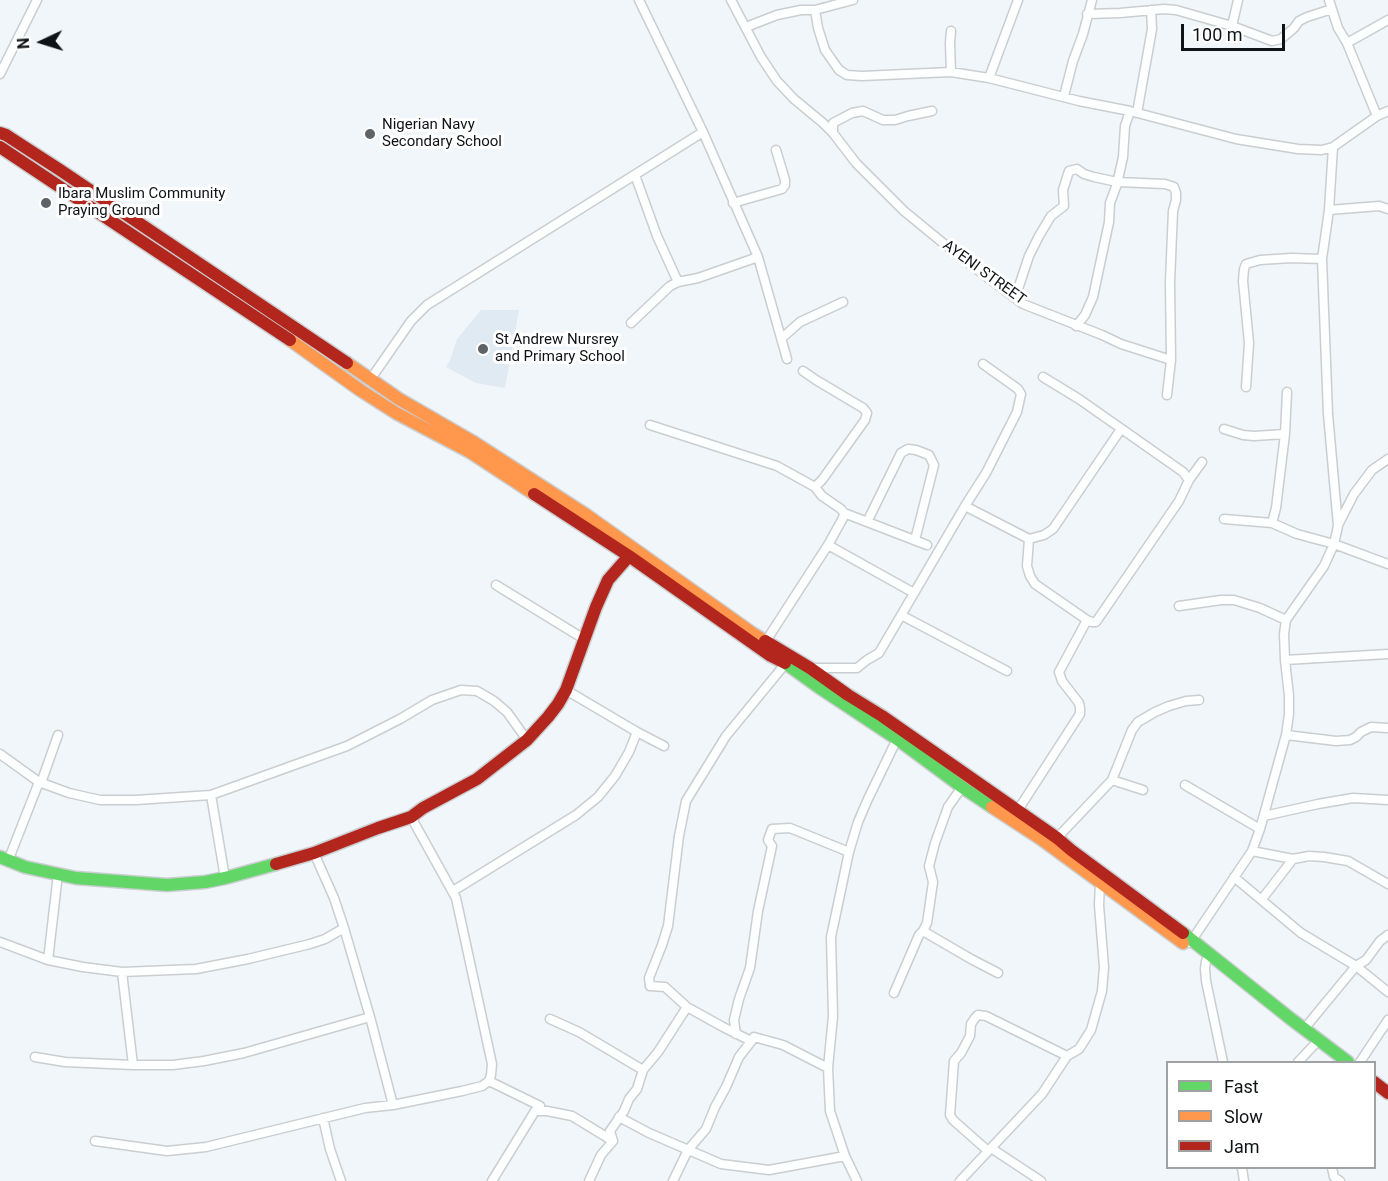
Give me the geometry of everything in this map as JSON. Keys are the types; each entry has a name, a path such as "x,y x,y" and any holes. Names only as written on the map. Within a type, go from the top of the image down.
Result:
{"main road":[{"path":"3,134 472,447 585,514 771,656 786,663 897,739 962,787 1190,943 1206,961 1336,1061"},
{"path":"0,147 287,338 360,390 396,413 472,447 531,494 717,613 810,668 1057,838 1190,943 1347,1061"},
{"path":"4,859 25,867 76,878 167,885 205,882 314,853 411,817 423,808 477,779 528,740 553,711 566,690 608,580 629,556"},
{"path":"1376,1084 1388,1093"}],"street":[{"path":"0,74 37,0"},
{"path":"639,0 703,132 758,257 787,359"},
{"path":"731,0 761,57 777,81 833,133"},
{"path":"746,27 777,15 801,10 815,10 853,0"},
{"path":"989,78 1018,0"},
{"path":"1064,96 1092,0"},
{"path":"1232,26 1238,0"},
{"path":"1329,0 1338,28 1347,43 1377,116"},
{"path":"1087,14 1176,10 1232,26 1272,41 1281,39 1299,21 1332,9"},
{"path":"815,10 825,50 839,70 847,75 951,72 989,78 1236,139 1298,149 1322,150 1333,147 1377,116 1388,111"},
{"path":"1076,326 1085,315 1093,297 1110,203 1124,157 1125,126 1134,112 1152,29 1151,10"},
{"path":"1347,43 1388,20"},
{"path":"951,31 951,72"},
{"path":"833,133 833,123 852,113 863,111 884,120 896,120 932,111"},
{"path":"370,380 411,321 427,305 703,132"},
{"name":"AYENI STREET","path":"833,133 856,163 904,210 954,252 1023,304 1121,344 1171,360"},
{"path":"1333,147 1329,210 1322,260 1328,414 1338,526"},
{"path":"734,202 782,189 785,180 776,150"},
{"path":"1015,298 1029,256 1039,236 1051,216 1064,206 1063,190 1069,171 1077,168 1084,174 1117,182 1165,184 1174,187 1176,193 1170,282 1171,360 1167,395"},
{"path":"635,175 657,236 678,282"},
{"path":"1329,210 1379,206 1388,209"},
{"path":"631,323 670,286 685,279 698,278 758,257"},
{"path":"1246,387 1249,344 1243,281 1246,264 1260,260 1322,260"},
{"path":"782,338 800,322 843,302"},
{"path":"810,668 857,668 879,653 986,473 1017,412 1021,394 1018,389 983,364"},
{"path":"803,371 863,408 867,413 865,420 815,487"},
{"path":"1043,377 1079,399 1183,472 1189,480"},
{"path":"1272,523 1285,434 1287,392"},
{"path":"650,425 777,466 815,487 822,496 844,513 927,545"},
{"path":"965,506 1029,539 1044,535 1053,529 1121,429"},
{"path":"1224,429 1254,436 1285,434"},
{"path":"867,522 902,453 908,449 916,450 929,455 934,465 915,540"},
{"path":"1190,943 1252,851 1260,830 1286,735 1289,714 1284,634 1286,620 1324,566 1334,544 1338,526 1354,494 1372,470 1388,459"},
{"path":"1029,539 1027,566 1035,584 1087,620 1096,622 1179,501 1189,480 1202,462"},
{"path":"766,641 839,527 844,513"},
{"path":"1224,519 1272,523 1297,534 1334,544 1388,564"},
{"path":"828,545 914,592"},
{"path":"496,585 584,639"},
{"path":"1179,606 1234,600 1260,608 1286,620"},
{"path":"901,615 1007,670"},
{"path":"1018,810 1080,714 1079,703 1062,681 1059,672 1087,620"},
{"path":"1285,660 1388,654"},
{"path":"754,1037 751,1041 687,1007 665,987 650,986 649,978 668,926 686,801 726,736 786,663"},
{"path":"0,754 40,782 69,793 100,800 211,795 347,746 400,719 432,699 461,690 477,691 494,701 507,712 528,740"},
{"path":"566,690 664,746"},
{"path":"1057,838 1112,780 1132,730 1138,723 1169,706 1199,700"},
{"path":"1286,735 1336,741 1350,740 1371,727 1388,728"},
{"path":"453,891 576,815 598,797 615,776 637,732"},
{"path":"4,859 40,782 58,735"},
{"path":"857,1181 845,1156 830,1112 828,1068 833,1016 831,937 849,852 858,822 897,739"},
{"path":"1112,780 1143,790"},
{"path":"1185,785 1260,830"},
{"path":"894,993 918,935 927,923 933,882 929,866 948,807 962,787"},
{"path":"211,795 225,878"},
{"path":"1264,816 1353,798 1388,800"},
{"path":"95,1141 167,1151 206,1147 365,1108 393,1105 462,1091 482,1086 489,1081 492,1064 453,891 411,817"},
{"path":"736,1034 734,1020 738,999 750,968 758,911 772,846 768,840 772,830 790,828 849,852"},
{"path":"1252,851 1293,859 1309,856 1336,858 1348,861 1388,884"},
{"path":"314,853 334,898 344,928 393,1105"},
{"path":"1262,899 1293,859"},
{"path":"48,960 58,874"},
{"path":"1234,877 1301,933 1356,966 1388,992"},
{"path":"960,1181 1042,1094 1067,1056 1079,1049 1091,1029 1102,991 1104,967 1100,883"},
{"path":"0,942 48,960 122,972 195,969 248,959 325,939 344,928"},
{"path":"923,931 998,972"},
{"path":"1304,1029 1356,966 1366,960 1380,941 1388,935"},
{"path":"1206,961 1206,981 1223,1061"},
{"path":"122,972 133,1065"},
{"path":"613,1141 610,1131 637,1089 643,1070 658,1052 687,1007"},
{"path":"1041,1181 989,1149 953,1120 950,1115 954,1061 970,1036 970,1024 978,1015 986,1016 1067,1056"},
{"path":"35,1057 65,1062 173,1065 234,1055 370,1017"},
{"path":"550,1019 579,1032 643,1070"},
{"path":"1361,1061 1388,1020"},
{"path":"754,1037 783,1045 828,1068"},
{"path":"673,1181 688,1150 706,1129 739,1057 754,1037"},
{"path":"1299,1061 1314,1045"},
{"path":"489,1081 540,1106 492,1181"},
{"path":"536,1111 572,1116 613,1141"},
{"path":"619,1117 649,1133 721,1164 769,1170 845,1156"},
{"path":"323,1118 341,1181"},
{"path":"589,1181 601,1155 613,1141"},
{"path":"1332,1169 1334,1177 1340,1181"},
{"path":"766,1181 769,1170"}],"shaded area":[{"name":"St Andrew Nursrey and Primary School","path":"481,310 519,310 505,388 476,383 446,367 457,339"}],"traffic: fast":[{"path":"785,663 992,807"},
{"path":"0,857 25,867 76,878 167,885 205,882 276,864"},
{"path":"1183,933 1347,1061"}],"traffic: slow":[{"path":"290,340 396,413 470,452 534,494"},
{"path":"347,363 399,399 475,443 585,514 765,641"},
{"path":"992,807 1041,839 1183,943"}],"traffic: jam":[{"path":"0,133 60,170 347,363"},
{"path":"0,147 290,340"},
{"path":"534,494 629,556 771,656 785,663"},
{"path":"276,864 314,853 411,817 423,808 477,779 527,740 548,717 566,690 608,580 629,556"},
{"path":"765,641 882,716 1057,838 1183,933"},
{"path":"1376,1084 1388,1093"}],"place":[{"name":"Nigerian Navy Secondary School","path":"370,134"},
{"name":"Ibara Muslim Community Praying Ground","path":"46,203"},
{"name":"St Andrew Nursrey and Primary School","path":"483,349"}]}
